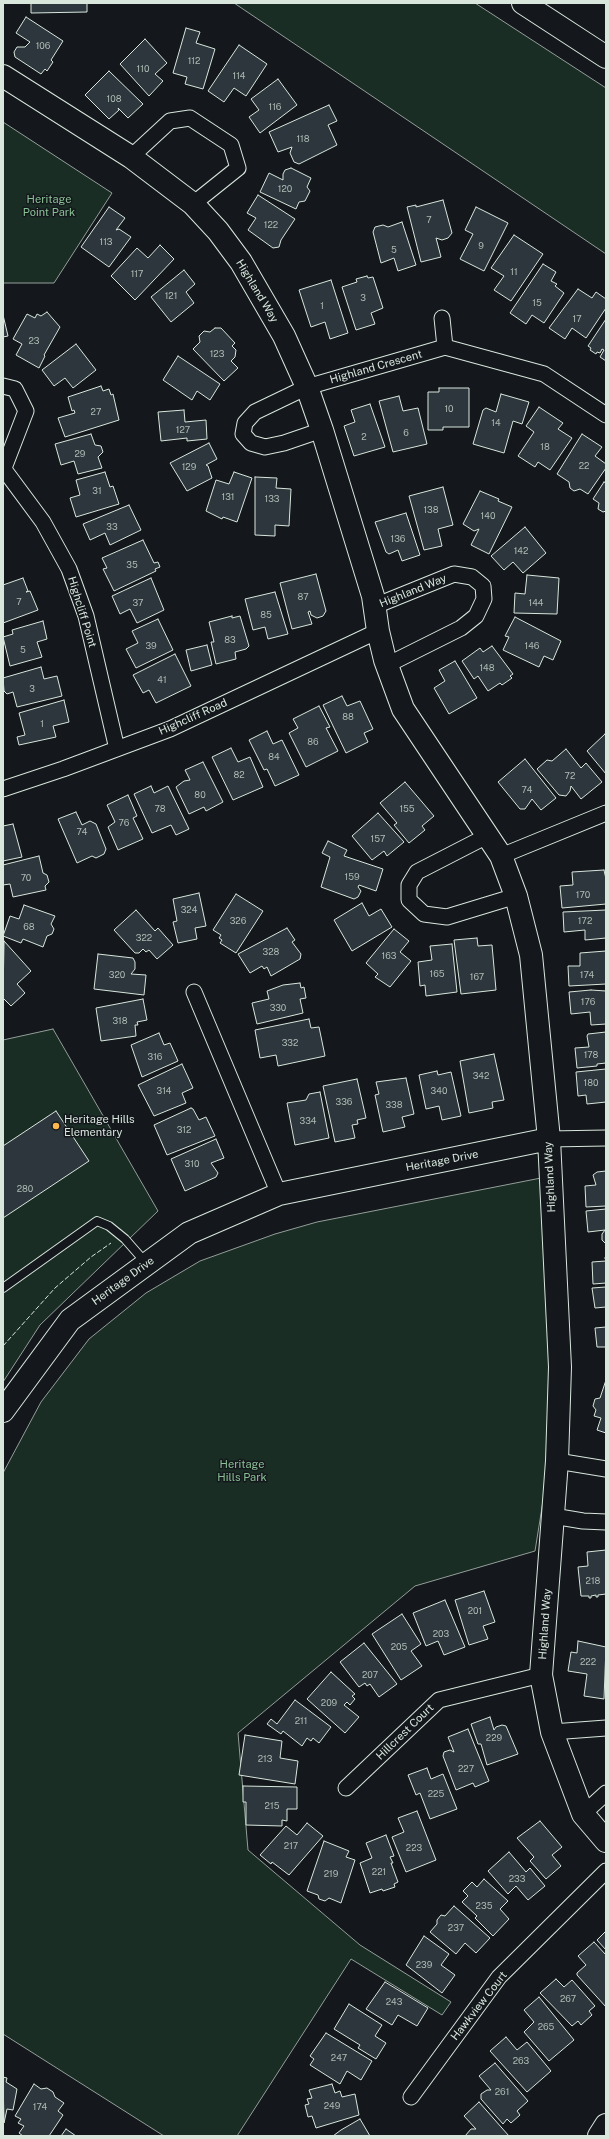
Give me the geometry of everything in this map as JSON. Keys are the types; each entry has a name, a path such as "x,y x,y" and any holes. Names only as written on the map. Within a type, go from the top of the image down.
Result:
{"street":[{"path":"523,3 606,57"},
{"name":"Highland Way","path":"3,76 131,158 193,204 218,231 241,262 284,336 307,387 322,430 373,596 378,632 387,665 403,709 501,856 516,896 531,955 549,1139 560,1368 557,1461 541,1675 552,1732 583,1814 606,1841"},
{"path":"131,158 170,121 190,118 231,145 238,168 193,204"},
{"path":"442,318 445,347 544,374 606,415"},
{"name":"Highland Crescent","path":"307,387 445,347"},
{"name":"Highcliff Point","path":"3,386 15,389 26,411 4,468 43,522 69,569 86,616 117,749"},
{"path":"307,387 255,412 245,422 243,434 251,443 265,447 284,443 322,430"},
{"name":"Highland Way","path":"374,606 454,574 472,578 483,586 484,599 476,616 461,628 387,665"},
{"name":"Highcliff Road","path":"3,789 170,729 378,632"},
{"path":"501,856 606,814"},
{"path":"487,836 417,872 409,885 409,900 424,914 447,917 516,896"},
{"path":"194,992 279,1194"},
{"name":"Heritage Drive","path":"3,1412 70,1320 189,1233 279,1194 549,1139 606,1138"},
{"path":"557,1461 606,1469"},
{"path":"553,1516 583,1522 606,1522"},
{"name":"Hillcrest Court","path":"346,1788 439,1700 541,1675"},
{"path":"552,1732 606,1728"},
{"path":"583,1814 606,1793"},
{"name":"Hawkview Court","path":"410,2097 500,1977 606,1871"},
{"path":"599,2136 606,2125"}],"lane":[{"path":"3,1288 97,1221 109,1226 125,1239 146,1264"}],"green space":[{"path":"234,3 475,3 606,88 606,254"},
{"name":"Heritage Point Park","path":"3,122 112,193 54,283 3,283"},
{"name":"Heritage Hills Elementary","path":"53,1029 158,1211 40,1325 3,1382 3,1040"},
{"name":"Heritage Hills Park","path":"541,1178 556,1343 552,1445 535,1551 415,1586 238,1733 248,1850 360,1945 451,2002 442,2015 351,1959 237,2136 164,2136 3,2034 3,1473 41,1402 89,1339 146,1293 200,1261 275,1234 317,1222"}],"building":[{"path":"31,3 87,3 87,12 31,13"},
{"path":"26,17 63,41 51,60 53,62 47,71 45,69 41,74 15,57 14,52 17,47 25,47 30,42 16,33"},
{"path":"186,28 200,32 196,43 215,49 203,89 185,84 187,77 173,73"},
{"path":"145,39 167,63 155,74 163,81 149,96 120,64"},
{"path":"239,45 267,64 246,96 234,88 224,102 208,91"},
{"path":"109,71 143,104 128,118 118,108 119,110 109,119 85,95"},
{"path":"278,79 297,105 260,133 249,117 259,110 251,99"},
{"path":"329,105 337,121 328,125 337,145 299,164 294,162 290,153 292,147 278,152 269,132"},
{"path":"291,168 311,178 307,187 310,191 305,201 299,202 296,209 260,192 269,173 283,180 285,170"},
{"path":"258,195 295,219 281,240 279,247 273,248 248,230 256,218 247,213"},
{"path":"443,200 452,233 448,238 442,240 436,238 441,257 421,262 407,207 416,205 416,207"},
{"path":"109,207 125,218 116,230 119,229 131,237 109,267 81,247"},
{"path":"476,207 508,223 484,271 460,259 473,234 465,230"},
{"path":"402,222 416,265 398,271 394,258 381,263 373,232 375,227 383,225 388,227"},
{"path":"514,235 543,254 511,301 494,290 504,276 491,268"},
{"path":"160,245 174,259 135,300 111,276 137,248 148,258"},
{"path":"543,264 556,272 551,281 557,284 555,286 564,293 544,323 532,315 526,324 510,313"},
{"path":"184,270 195,284 186,292 194,303 171,322 151,297"},
{"path":"367,276 368,278 373,277 383,308 371,313 375,324 356,330 342,287 357,282 356,279"},
{"path":"331,280 348,333 330,339 325,322 311,327 299,290"},
{"path":"578,289 592,298 596,292 606,299 606,308 586,338 572,328 565,339 549,328"},
{"path":"47,312 60,327 44,355 45,356 39,368 16,355 22,344 13,339 27,314 35,318 37,314 41,316"},
{"path":"3,315 8,336 3,337"},
{"path":"606,319 606,361 600,357 604,350 602,349 600,353 597,352 596,354 590,350 591,348 588,346"},
{"path":"215,328 221,328 235,343 232,346 236,350 235,357 231,361 238,368 224,381 193,349 200,342 199,336 204,331 210,332"},
{"path":"76,344 96,370 73,388 65,378 54,386 42,370"},
{"path":"178,356 220,384 210,400 197,391 192,400 163,380"},
{"path":"101,386 103,391 109,389 111,395 113,394 119,420 65,437 58,418 75,413 74,410 72,411 68,397"},
{"path":"439,388 469,388 469,427 443,427 443,430 428,430 428,392 439,392"},
{"path":"501,394 529,402 522,424 513,421 504,453 473,444 483,410 486,408 496,412"},
{"path":"399,396 403,411 418,408 427,444 393,452 379,401"},
{"path":"370,404 385,447 354,456 344,426 355,422 351,410"},
{"path":"539,407 563,423 558,429 572,438 550,470 538,462 535,467 518,456 534,432 526,426"},
{"path":"184,410 185,422 206,420 207,439 187,441 187,438 161,441 158,412"},
{"path":"91,434 95,445 101,446 103,452 98,457 102,468 78,474 74,461 61,465 55,444"},
{"path":"582,434 602,447 595,456 606,464 606,468 588,494 580,489 574,491 570,488 569,482 557,474"},
{"path":"209,443 217,459 206,465 208,466 212,478 187,491 170,463"},
{"path":"105,472 110,487 113,486 119,504 76,517 70,498 80,495 76,480"},
{"path":"234,472 252,478 237,522 223,517 222,519 206,511 216,480 229,484"},
{"path":"255,477 277,478 276,488 291,489 289,526 275,525 275,536 255,535"},
{"path":"604,482 606,483 606,511 603,512 598,509 599,503 593,499"},
{"path":"443,487 453,525 438,529 442,546 424,550 409,496"},
{"path":"480,491 499,499 498,501 512,507 489,554 471,545 479,529 474,531 463,524"},
{"path":"129,505 141,530 110,545 105,533 90,540 83,524"},
{"path":"406,513 420,555 402,561 398,550 389,554 386,552 375,522"},
{"path":"525,527 546,553 523,573 513,562 504,570 491,556"},
{"path":"143,540 154,563 158,562 160,567 155,569 156,571 114,591 103,569 107,568 102,558"},
{"path":"316,574 326,611 323,616 317,618 311,615 310,611 308,612 312,624 292,629 280,583"},
{"path":"527,575 559,578 557,614 514,613 515,593 525,594"},
{"path":"23,578 28,591 26,592 30,591 38,610 3,623 3,585"},
{"path":"151,578 164,610 137,623 130,609 120,614 112,596"},
{"path":"275,592 288,634 268,639 265,627 253,630 245,599"},
{"path":"232,616 232,618 240,616 249,646 246,649 235,652 236,659 216,664 211,642 214,642 209,622"},
{"path":"515,617 561,641 553,660 544,656 539,667 503,650 509,637 505,636"},
{"path":"158,619 173,650 136,668 126,649 138,643 132,631"},
{"path":"43,621 47,639 37,642 42,657 10,666 3,637 13,634 12,630"},
{"path":"207,645 212,665 191,671 186,650"},
{"path":"492,646 513,674 510,676 512,678 502,685 500,683 488,691 478,676 474,679 462,661 480,648 483,652"},
{"path":"175,654 191,686 156,703 149,690 143,693 133,675"},
{"path":"455,661 477,698 449,714 434,688 445,681 439,670"},
{"path":"41,667 44,679 57,676 62,696 17,707 13,692 7,694 4,691 3,678"},
{"path":"342,696 347,706 360,701 373,729 364,733 368,742 346,753 323,705"},
{"path":"64,700 69,722 53,726 56,737 19,745 17,737 25,735 19,713"},
{"path":"319,706 330,727 326,728 338,751 306,767 289,733 298,728 293,719"},
{"path":"267,731 273,744 282,740 299,775 275,786 267,769 264,770 249,740"},
{"path":"605,734 606,735 606,774 587,751"},
{"path":"231,748 238,762 250,757 263,787 233,800 212,757"},
{"path":"566,749 581,768 586,763 602,782 581,799 571,786 570,791 566,796 559,795 537,769 547,760 552,761"},
{"path":"525,759 556,798 541,810 532,799 525,809 520,809 498,782"},
{"path":"203,762 223,802 206,811 204,807 189,814 176,787 184,781 190,780 185,770"},
{"path":"405,782 434,816 422,826 425,830 409,843 394,825 397,823 380,803"},
{"path":"151,786 154,793 168,786 189,829 176,835 171,825 152,833 134,794"},
{"path":"128,795 137,816 133,818 143,839 118,850 108,827 115,822 107,805"},
{"path":"76,812 82,825 90,821 96,824 106,849 104,854 96,858 92,856 77,863 58,819"},
{"path":"378,813 404,842 387,856 384,851 372,860 352,836"},
{"path":"13,824 22,857 3,861 3,826"},
{"path":"328,841 347,850 344,856 383,869 376,891 359,885 358,887 361,891 358,897 354,899 321,887 330,857 322,853"},
{"path":"39,856 43,873 47,875 49,882 45,886 46,890 13,897 10,884 3,885 3,865"},
{"path":"604,870 606,879 606,904 562,908 560,886 573,885 572,872"},
{"path":"199,893 206,926 195,928 197,939 178,943 173,922 177,921 173,899"},
{"path":"236,894 263,911 236,953 220,943 222,940 219,938 221,935 213,930"},
{"path":"362,903 369,916 381,909 392,927 352,951 334,920"},
{"path":"24,905 55,916 51,924 54,929 52,934 47,936 43,947 23,939 21,943 3,936 10,916 19,919"},
{"path":"136,910 155,931 158,928 173,945 157,959 149,950 146,952 143,949 139,953 135,953 114,930"},
{"path":"606,910 606,938 585,940 585,930 564,932 563,912"},
{"path":"287,928 295,940 292,942 301,954 300,959 271,976 267,967 264,969 262,966 250,973 238,954"},
{"path":"394,929 409,941 400,952 411,961 390,987 375,977 378,974 366,963"},
{"path":"477,938 478,946 492,945 496,990 461,994 454,940"},
{"path":"4,941 31,971 17,984 25,993 11,1006 3,998"},
{"path":"452,944 457,992 426,996 425,985 420,986 418,962 432,960 430,946"},
{"path":"606,951 606,984 569,986 568,966 580,966 580,953"},
{"path":"98,954 133,958 135,962 135,969 131,974 146,975 144,995 94,989"},
{"path":"300,983 301,988 304,987 306,998 300,999 303,1013 257,1024 252,1003 269,999 267,991 283,985"},
{"path":"591,990 606,991 606,1024 591,1025 590,1012 571,1014 569,992"},
{"path":"143,999 147,1020 137,1022 138,1025 135,1025 136,1036 101,1041 96,1008"},
{"path":"309,1019 311,1028 319,1027 325,1056 278,1066 276,1055 260,1058 255,1030"},
{"path":"606,1032 606,1063 597,1064 597,1066 577,1068 575,1048 589,1047 588,1034"},
{"path":"159,1033 164,1045 170,1043 178,1061 142,1077 131,1045"},
{"path":"494,1054 504,1100 492,1102 493,1108 469,1113 460,1061"},
{"path":"182,1064 193,1088 182,1093 186,1103 154,1116 138,1085"},
{"path":"606,1069 606,1102 587,1104 586,1095 578,1096 576,1072"},
{"path":"437,1071 438,1075 451,1072 461,1116 442,1120 439,1106 426,1109 419,1075"},
{"path":"406,1078 414,1114 402,1117 405,1127 383,1132 375,1095 379,1094 376,1082"},
{"path":"357,1079 366,1118 357,1120 358,1124 352,1125 355,1138 335,1142 323,1086"},
{"path":"320,1092 329,1138 295,1145 287,1103 306,1100 309,1094"},
{"path":"191,1108 199,1120 206,1117 215,1136 167,1155 154,1125"},
{"name":"Heritage Hills Elementary","path":"56,1111 89,1161 3,1218 3,1146"},
{"path":"216,1139 224,1158 211,1163 218,1173 216,1177 185,1191 171,1159"},
{"path":"606,1171 606,1206 586,1207 585,1186 596,1185 593,1175 597,1172"},
{"path":"606,1209 606,1244 602,1240 602,1234 605,1230 588,1232 586,1211"},
{"path":"606,1261 606,1283 593,1284 592,1262"},
{"path":"606,1287 606,1307 595,1308 592,1288"},
{"path":"606,1327 606,1347 597,1347 595,1328"},
{"path":"606,1380 606,1433 597,1430 601,1418 594,1416 596,1410 593,1406 595,1399 600,1398"},
{"path":"606,1550 606,1594 598,1595 598,1597 596,1597 596,1595 591,1596 591,1598 589,1598 589,1596 581,1596 578,1567 588,1566 587,1552"},
{"path":"484,1591 495,1622 483,1626 488,1639 469,1645 455,1600"},
{"path":"445,1600 465,1647 444,1655 438,1641 426,1646 413,1613"},
{"path":"402,1614 421,1644 411,1651 422,1666 401,1680 372,1634"},
{"path":"578,1641 606,1647 604,1699 584,1696 587,1674 568,1671 571,1652 577,1653"},
{"path":"364,1643 397,1684 379,1697 370,1684 367,1686 365,1683 359,1687 340,1662"},
{"path":"331,1672 355,1694 352,1696 355,1699 350,1705 347,1702 344,1705 359,1717 345,1733 307,1699"},
{"path":"295,1700 331,1727 319,1743 313,1738 311,1741 307,1738 302,1746 283,1731 281,1734 267,1724 271,1719 277,1724"},
{"path":"490,1717 494,1730 496,1727 502,1725 506,1726 518,1754 487,1765 481,1744 478,1744 471,1724"},
{"path":"468,1729 489,1781 475,1787 473,1783 456,1790 443,1756 444,1752 450,1750 454,1752 448,1737"},
{"path":"245,1735 282,1741 280,1758 298,1761 295,1784 239,1775"},
{"path":"427,1768 431,1779 443,1774 457,1809 430,1819 420,1793 416,1795 408,1775"},
{"path":"243,1786 297,1787 297,1809 287,1809 287,1821 282,1820 282,1826 246,1825 246,1802 243,1802"},
{"path":"417,1811 436,1860 406,1872 392,1837 404,1832 398,1818"},
{"path":"540,1821 562,1847 552,1855 561,1866 546,1879 530,1861 534,1857 517,1838"},
{"path":"307,1823 323,1836 289,1875 260,1855 286,1826 297,1835"},
{"path":"386,1835 394,1856 390,1857 398,1882 394,1884 395,1887 370,1893 360,1863 372,1858 366,1843"},
{"path":"324,1841 349,1851 346,1857 355,1860 341,1903 329,1898 325,1901 319,1899 318,1895 307,1891"},
{"path":"509,1852 526,1872 530,1868 545,1886 528,1900 516,1886 508,1894 488,1871"},
{"path":"484,1879 508,1901 500,1909 509,1919 493,1936 475,1918 477,1916 462,1902 468,1896 463,1891 472,1882 477,1887"},
{"path":"454,1906 490,1938 476,1953 465,1943 456,1954 430,1932 437,1924 437,1920 441,1915 445,1916"},
{"path":"606,1931 606,1950 597,1940"},
{"path":"424,1936 449,1954 441,1965 455,1975 442,1993 406,1965"},
{"path":"594,1942 606,1955 606,2007 577,1975 577,1973 586,1965 578,1956"},
{"path":"556,1979 564,1987 572,1980 595,2006 589,2011 592,2015 581,2025 578,2021 572,2026 540,1993"},
{"path":"385,1982 428,2008 417,2026 398,2015 392,2025 366,2009"},
{"path":"539,1997 574,2040 549,2061 524,2032 534,2022 524,2010"},
{"path":"349,2004 382,2025 375,2036 386,2043 376,2059 358,2048 360,2045 334,2029"},
{"path":"326,2033 372,2061 361,2080 347,2071 340,2084 310,2065 314,2059 310,2056"},
{"path":"506,2037 517,2050 527,2042 551,2071 527,2092 490,2051"},
{"path":"495,2063 528,2101 517,2111 520,2115 511,2123 507,2119 503,2124 481,2099 481,2094 487,2090 491,2090 479,2076"},
{"path":"3,2077 7,2078 6,2082 17,2089 13,2110 7,2109 4,2123"},
{"path":"34,2084 41,2089 47,2088 53,2092 55,2097 64,2103 58,2111 63,2115 49,2136 23,2136 19,2133 24,2126 18,2123 21,2119 15,2116"},
{"path":"332,2084 335,2093 340,2091 342,2097 355,2094 359,2115 316,2128 312,2116 308,2117 305,2105 309,2104 307,2099 312,2098 309,2090"},
{"path":"479,2102 509,2136 465,2136 471,2129 476,2129 464,2116"},
{"path":"360,2119 370,2136 333,2136 341,2130"},
{"path":"66,2129 76,2136 61,2136"}],"fence":[{"path":"3,1346 55,1288 91,1257 111,1243"}],"place":[{"name":"Heritage Hills Elementary","path":"56,1126"}]}
